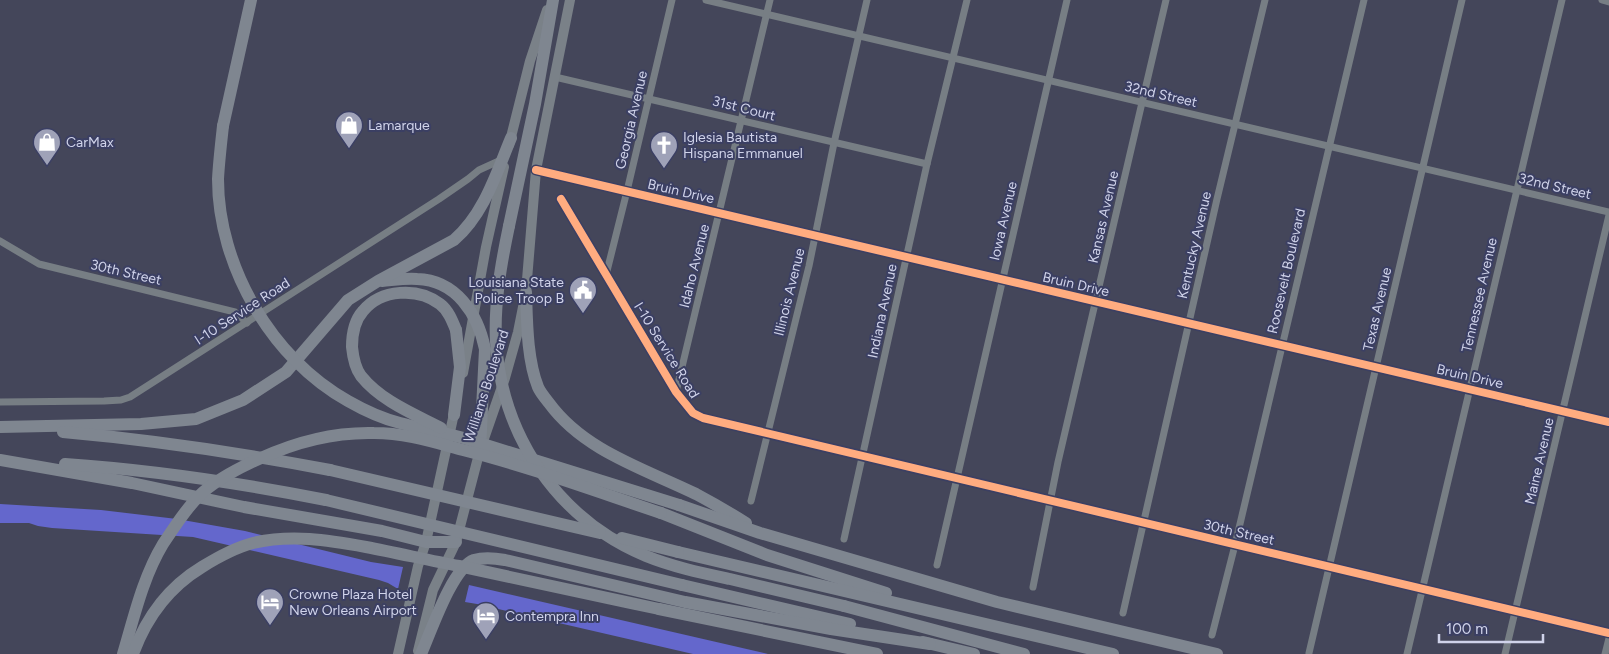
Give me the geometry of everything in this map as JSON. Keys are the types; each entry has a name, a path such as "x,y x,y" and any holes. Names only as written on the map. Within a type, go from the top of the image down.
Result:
{"highway":[{"path":"251,0 223,126 218,179 221,211 228,247 247,293 269,330 293,358 316,379 348,401 398,423 459,436 679,505 760,533 997,602 1217,654"},
{"path":"552,0 500,275 496,317 497,358 506,402 516,430 531,459 550,485 576,513 619,543 647,556 679,567 844,606 1024,654"},
{"path":"0,427 142,424 196,418 243,400 286,372 348,300 378,281 454,240 464,232 480,208 510,138"},
{"path":"378,281 418,279 433,282 456,292 474,314 483,335 485,349 480,450"},
{"path":"526,292 528,336 533,369 538,388 556,414 588,441 638,468 696,494 760,533"},
{"path":"454,415 460,367 456,330 447,312 439,304 416,293 393,294 374,302 364,310 355,325 352,339 352,351 360,375 372,388 403,408 459,436"},
{"path":"0,427 158,442 273,459 330,470 1113,654"},
{"path":"123,654 145,583 163,546 184,514 207,488 250,463 307,440 373,432 409,436 517,464 661,514 768,555 969,620"},
{"path":"0,459 132,483 244,507 382,531 426,542 456,542"},
{"path":"0,459 107,467 269,488 974,654"},
{"path":"382,531 410,545 416,552 418,566"},
{"path":"133,654 139,638 162,600 192,573 224,554 242,546 287,538 319,539 391,552 877,654"},
{"path":"420,654 453,580 472,561 488,558 505,560 685,602 831,629 930,644"}],"main road":[{"name":"Williams Boulevard","path":"398,654 418,566 426,542 467,356 486,247 510,138 530,61 552,0"},
{"name":"Williams Boulevard","path":"420,654 433,590 456,542 480,450 518,332 526,292 536,170 570,0"}],"street":[{"name":"Georgia Avenue","path":"606,275 672,0"},
{"name":"32nd Street","path":"706,0 1609,213"},
{"name":"Idaho Avenue","path":"676,392 743,120 770,0"},
{"name":"Illinois Avenue","path":"751,501 816,235 834,143 867,0"},
{"name":"Indiana Avenue","path":"844,539 927,164 967,0"},
{"name":"Iowa Avenue","path":"937,565 1067,0"},
{"name":"Kansas Avenue","path":"1033,587 1050,500 1166,0"},
{"name":"Kentucky Avenue","path":"1124,614 1189,324 1265,0"},
{"name":"Roosevelt Boulevard","path":"1212,635 1364,0"},
{"name":"Texas Avenue","path":"1309,653 1462,0"},
{"name":"Tennessee Avenue","path":"1407,654 1562,0"},
{"path":"1602,0 1609,2"},
{"name":"31st Court","path":"555,77 927,164"},
{"name":"I-10 Service Road","path":"0,402 104,401 121,400 130,397 439,200 479,170 501,160"},
{"name":"Bruin Drive","path":"536,170 1609,422"},
{"name":"I-10 Service Road","path":"561,199 676,392 692,413 702,418 863,456"},
{"name":"Maine Avenue","path":"1505,654 1609,213"},
{"name":"30th Street","path":"0,241 39,264 235,312 247,323"},
{"name":"30th Street","path":"863,456 1609,633"},
{"path":"1605,654 1609,638"}],"shaded area":[{"path":"0,504 101,510 177,519 245,531 371,562 403,567 398,589 379,580 193,537 52,528 29,523 0,523"},
{"path":"469,585 768,654 693,654 465,602"}],"cycle path":[{"path":"536,170 1609,422"},
{"path":"561,199 676,392 693,413 703,418 1609,633"}],"place":[{"name":"Lamarque","path":"349,149"},
{"name":"CarMax","path":"47,166"},
{"name":"Iglesia Bautista Hispana Emmanuel","path":"664,169"},
{"name":"Louisiana State Police Troop B","path":"583,314"},
{"name":"Crowne Plaza Hotel New Orleans Airport","path":"270,626"},
{"name":"Contempra Inn","path":"486,640"}]}
